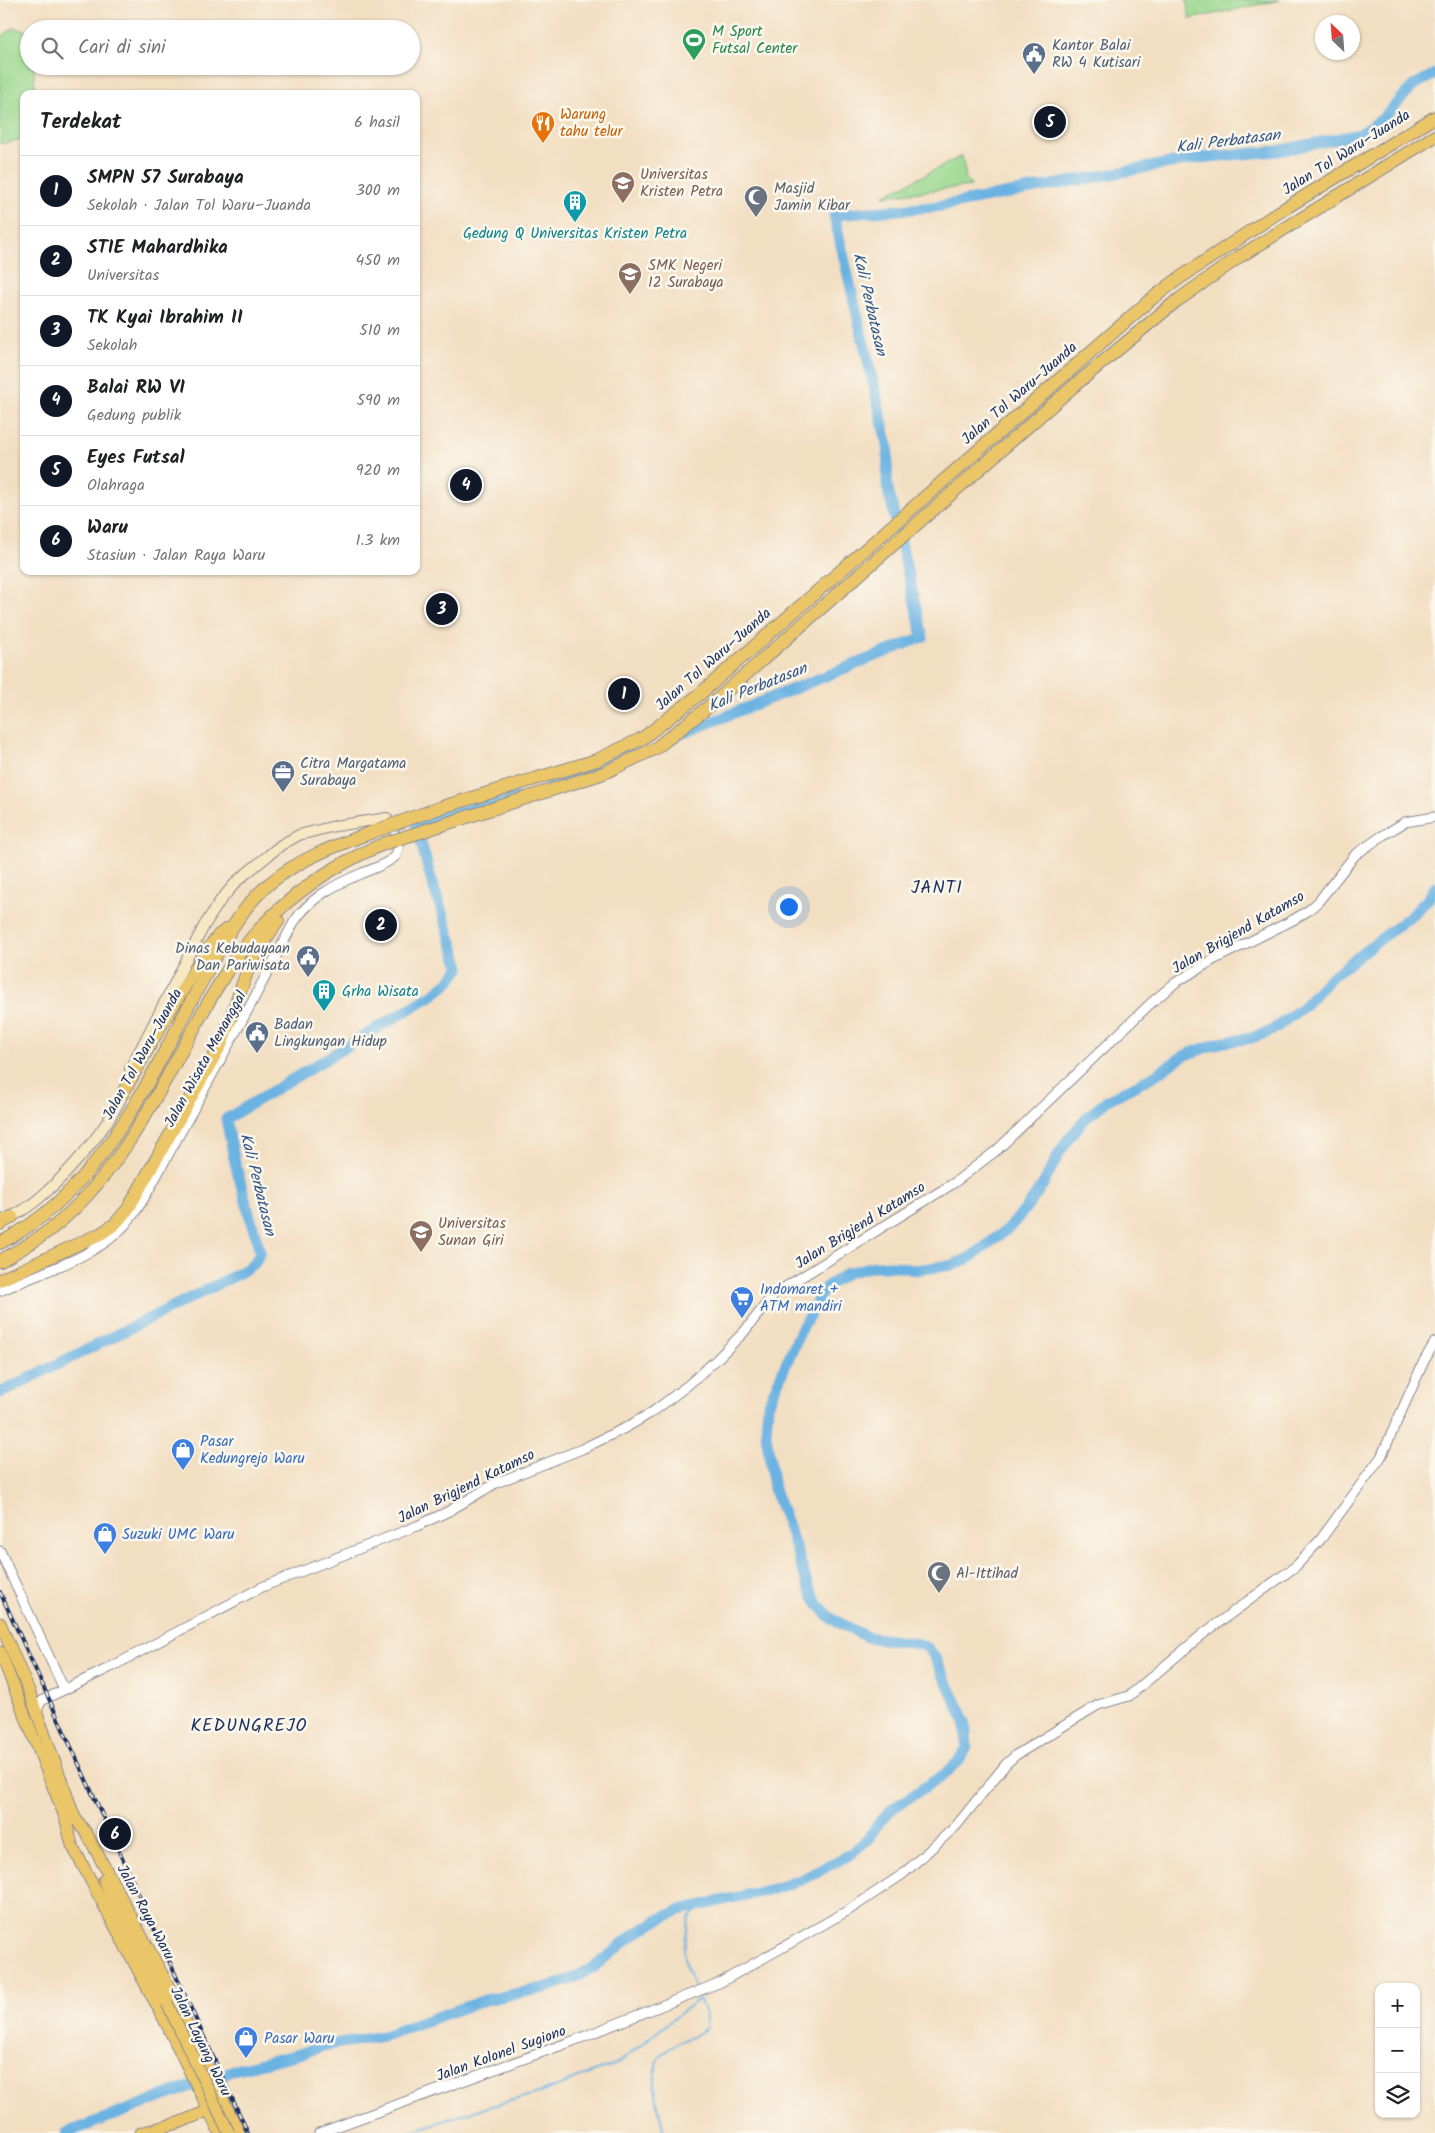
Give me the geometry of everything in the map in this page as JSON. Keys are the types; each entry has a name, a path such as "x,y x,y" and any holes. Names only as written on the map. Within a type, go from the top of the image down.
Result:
{"highway":[{"name":"Jalan Tol Waru–Juanda","path":"0,1243 22,1231 52,1207 99,1156 116,1133 154,1071 233,924 260,893 291,868 335,846 378,830 440,808 597,760 643,738 700,694 1149,301 1232,243 1435,117"},
{"name":"Jalan Tol Waru–Juanda","path":"0,1261 38,1238 62,1220 108,1172 146,1116 217,987 238,955 276,912 321,876 359,854 383,844 604,773 656,748 712,704 1123,345 1174,304 1239,257 1435,136"},
{"path":"0,1280 102,1234 115,1224 128,1209 222,1043 248,969 257,951 277,922 321,876"},
{"path":"123,1093 167,1016 208,950 218,935 233,924"},
{"path":"0,1224 6,1218"},
{"path":"0,1272 21,1272"},
{"name":"Jalan Raya Waru","path":"0,1623 37,1714 70,1817 72,1844 156,2004 220,2133"},
{"name":"Jalan Raya Waru","path":"0,1652 70,1817 88,1834 170,1987 239,2133"},
{"name":"Jalan Layang Waru","path":"70,1817 103,1888 167,2002 229,2133"},
{"path":"203,2099 212,2101 218,2089"},
{"path":"203,2099 225,2104"},
{"path":"181,2122 203,2099"},
{"path":"181,2122 203,2099"},
{"path":"141,2133 181,2122 202,2122 220,2133"}],"main road":[{"path":"6,1218 39,1198 77,1161 102,1129 123,1093 129,1071 189,953 220,901 237,881 281,845 298,835 343,824 388,818"}],"street":[{"name":"Jalan Brigjend Katamso","path":"42,1700 108,1668 262,1586 417,1526 449,1511 496,1483 582,1449 627,1427 654,1411 688,1385 716,1360 744,1332 774,1294 954,1183 997,1150 1150,1004 1176,984 1213,960 1301,915 1318,902 1355,855 1397,826 1411,820 1435,817"},
{"name":"Jalan Wisata Menanggal","path":"0,1291 94,1249 112,1238 126,1224 151,1186 242,1022 280,946 300,913 317,897 332,887 381,866 396,856 399,844 388,818"},
{"name":"Jalan Kolonel Sugiono","path":"319,2133 573,2041 702,1991 796,1940 879,1891 917,1862 956,1826 1006,1764 1016,1755 1098,1705 1129,1696 1203,1634 1288,1572 1321,1538 1381,1457 1424,1361 1435,1342"},
{"path":"0,1551 64,1689"},
{"path":"28,1691 42,1700 38,1705 37,1714"}],"green space":[{"path":"1186,0 1280,0 1190,19"},
{"path":"13,28 20,29 20,75 34,75 35,90 20,90 20,140 0,144 0,38"},
{"path":"962,156 966,179 971,186 883,196"}],"waterway":[{"name":"Kali Perbatasan","path":"674,737 923,637 887,485 888,447 834,215 935,207 1197,158 1278,151 1360,134 1382,119 1414,85 1435,74"},
{"name":"Kali Perbatasan","path":"548,785 631,754"},
{"name":"Kali Perbatasan","path":"0,1393 238,1274 255,1263 260,1252 235,1163 226,1119 434,994 449,982 460,967 431,879 416,824 514,796"},
{"path":"66,2133 234,2070 303,2053 322,2046 383,2036 485,2000 544,1988 572,1979 594,1967 635,1934 658,1920 680,1910 773,1889 801,1880 849,1855 868,1839 879,1822 892,1809 946,1773 959,1761 967,1747 965,1720 934,1656 928,1648 919,1644 867,1637 832,1619 818,1604 808,1586 774,1489 766,1433 768,1405 801,1330 826,1287 847,1273 874,1266 896,1266 914,1270 953,1265 971,1257 1010,1227 1044,1183 1069,1138 1086,1118 1108,1100 1152,1077 1185,1055 1219,1043 1251,1038 1271,1031 1303,1007 1330,978 1413,914 1428,899 1435,887"},
{"path":"695,1988 686,1967 684,1949 689,1918 703,1904"},
{"path":"664,2133 656,2098 655,2074 657,2063 672,2046 695,2036 707,2027 705,2014 698,1995"},
{"path":"693,2003 699,1999"},
{"path":"406,2133 470,2112 539,2093 618,2063 691,2005"}],"railway":[{"path":"0,1592 248,2133"}],"place":[{"name":"M Sport Futsal Center","path":"694,61"},
{"name":"Kantor Balai RW 4 Kutisari","path":"1034,75"},
{"name":"Eyes Futsal","path":"1050,122"},
{"name":"Warung tahu telur","path":"543,144"},
{"name":"Universitas Kristen Petra","path":"623,204"},
{"name":"Masjid Jamin Kibar","path":"756,218"},
{"name":"Gedung Q Universitas Kristen Petra","path":"575,223"},
{"name":"SMK Negeri 12 Surabaya","path":"630,295"},
{"name":"Balai RW VI","path":"466,485"},
{"name":"TK Kyai Ibrahim II","path":"442,609"},
{"name":"SMPN 57 Surabaya","path":"624,694"},
{"name":"Citra Margatama Surabaya","path":"283,793"},
{"name":"STIE Mahardhika","path":"381,925"},
{"name":"Dinas Kebudayaan Dan Pariwisata","path":"308,978"},
{"name":"Grha Wisata","path":"324,1012"},
{"name":"Badan Lingkungan Hidup","path":"257,1054"},
{"name":"Universitas Sunan Giri","path":"421,1253"},
{"name":"Indomaret + ATM mandiri","path":"742,1319"},
{"name":"Pasar Kedungrejo Waru","path":"183,1471"},
{"name":"Suzuki UMC Waru","path":"105,1555"},
{"name":"Al-Ittihad","path":"939,1594"},
{"name":"Waru","path":"115,1834"},
{"name":"Pasar Waru","path":"246,2059"}],"district":[{"name":"JANTI","path":"937,887"},
{"name":"KEDUNGREJO","path":"249,1725"}]}
